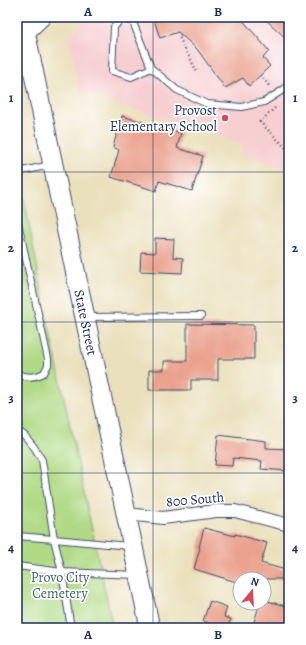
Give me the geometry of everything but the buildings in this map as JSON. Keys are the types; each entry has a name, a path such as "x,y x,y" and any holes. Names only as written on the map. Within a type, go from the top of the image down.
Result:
{"main road":[{"path":"23,25 42,17"},
{"name":"State Street","path":"23,25 150,628"}],"street":[{"name":"800 South","path":"127,514 163,518 216,511 235,511 289,525"}],"lane":[{"path":"123,17 114,27 112,71 131,78 151,68"},
{"path":"131,17 151,68 177,90 207,104 242,107 264,102 283,90 289,84"},
{"path":"17,172 53,165"},
{"path":"17,218 48,359 48,365 44,373 37,377 24,377 17,374"},
{"path":"85,317 201,316"},
{"path":"17,430 25,436 42,460 54,539 62,572 71,628"},
{"path":"17,536 133,546"},
{"path":"17,566 62,572 139,575"}],"path":[{"path":"181,35 179,37 196,72"},
{"path":"260,75 271,87"},
{"path":"260,122 289,151"}],"shaded area":[{"name":"Provost Elementary School","path":"90,17 289,17 289,169 242,154 243,144 80,92 68,38"}],"green space":[{"name":"Provo City Cemetery","path":"17,162 47,318 113,628 17,628"}],"place":[{"name":"Provost Elementary School","path":"225,118"}]}
